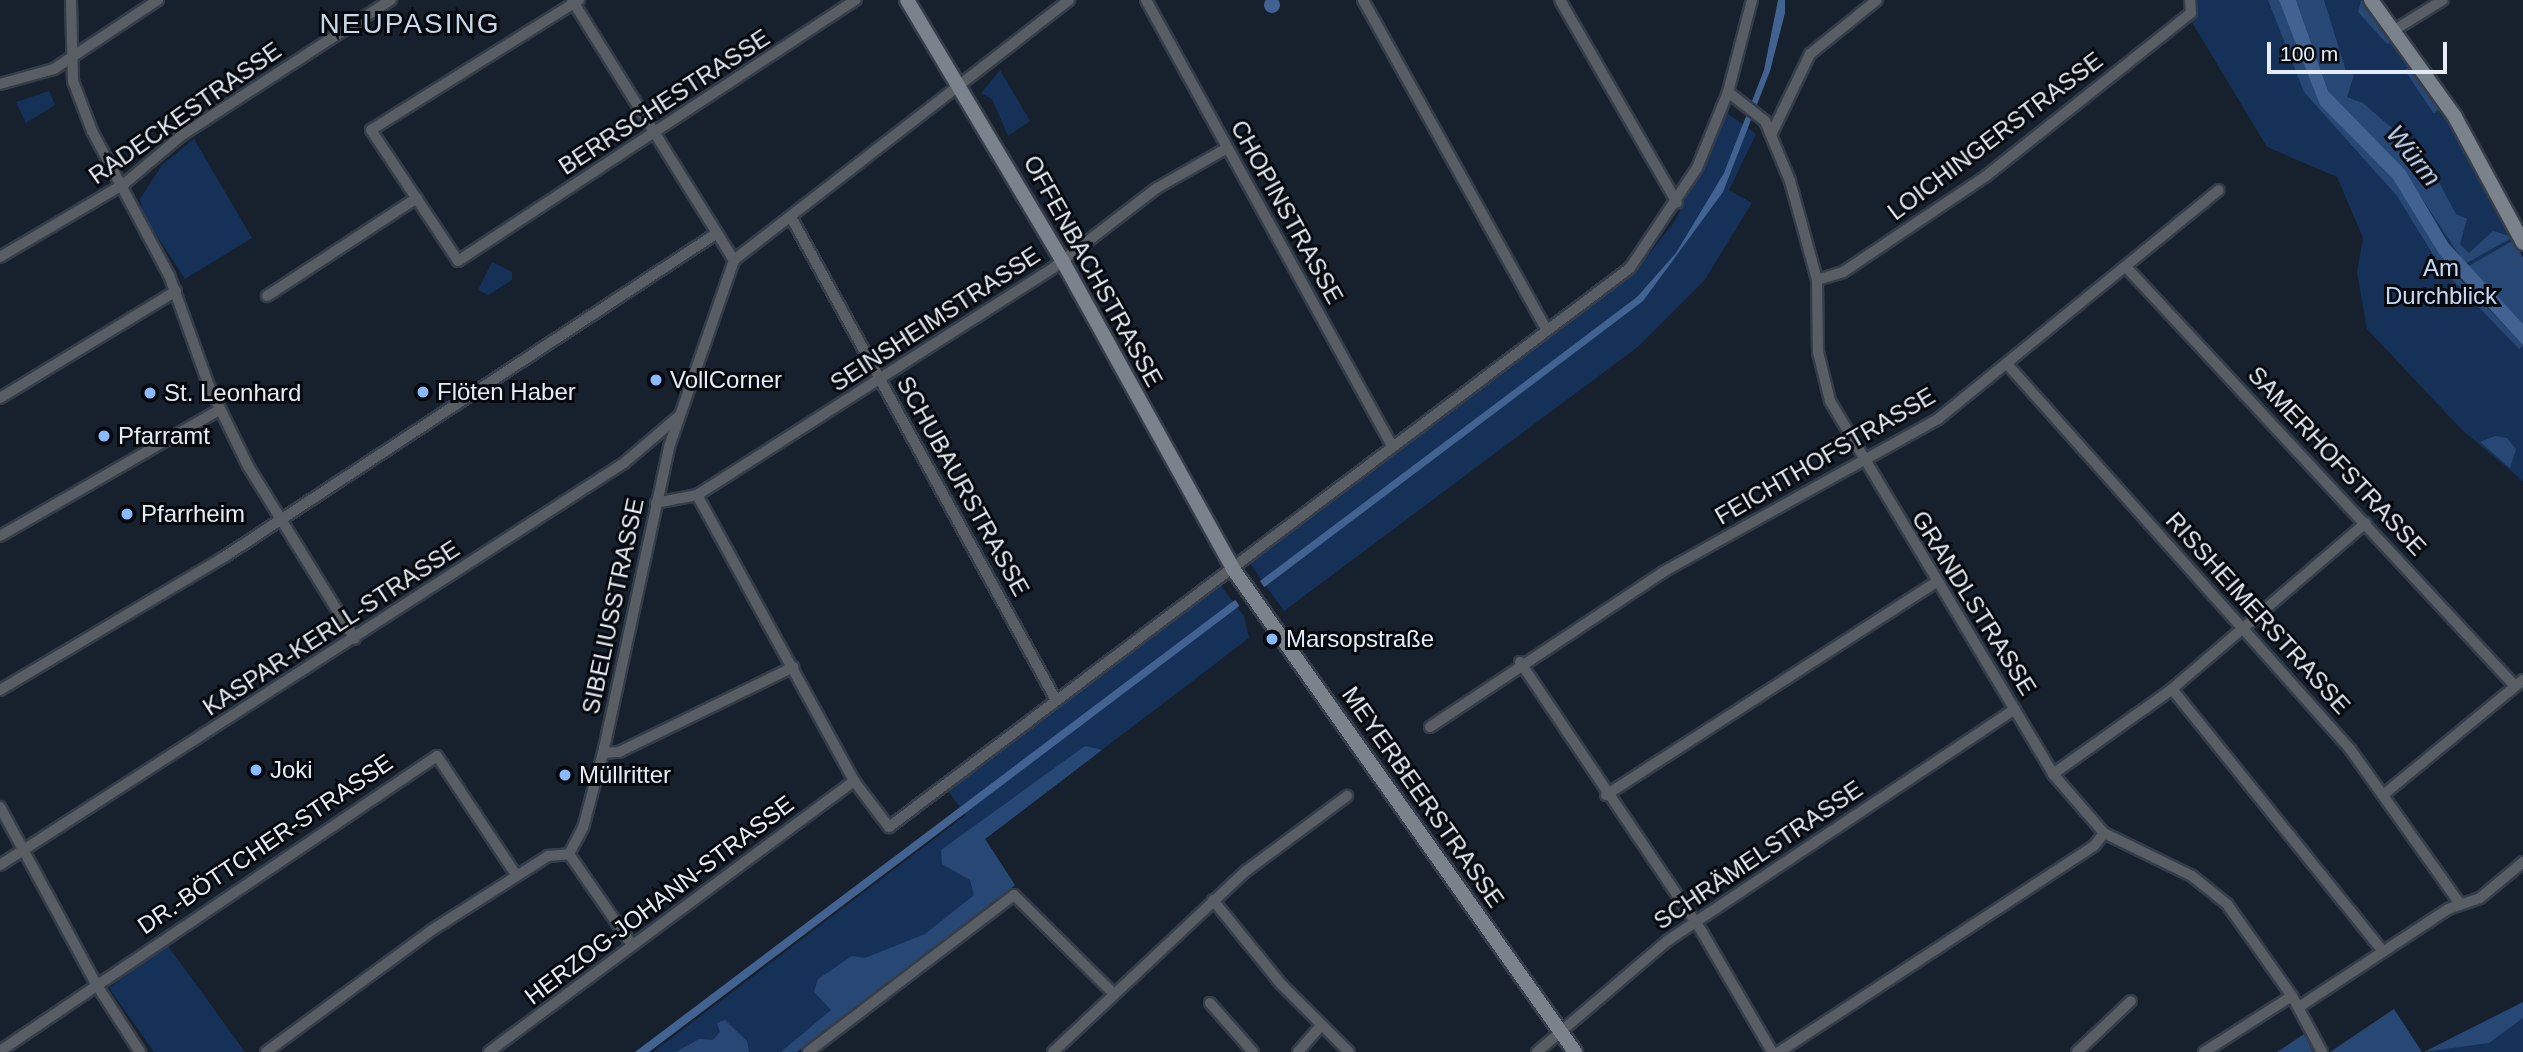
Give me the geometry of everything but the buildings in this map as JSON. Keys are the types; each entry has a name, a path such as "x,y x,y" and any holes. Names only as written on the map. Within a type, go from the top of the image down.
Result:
{"street":[{"path":"71,0 73,81 92,131 124,184 176,291 219,410 279,519 355,639"},
{"path":"0,83 54,69 158,0"},
{"name":"RADECKESTRASSE","path":"0,257 124,184 182,135 391,0"},
{"name":"BERRSCHESTRASSE","path":"417,198 458,261 856,0"},
{"name":"OFFENBACHSTRASSE","path":"907,0 1062,260 1233,569"},
{"path":"267,296 417,198 372,130 409,104 425,102 575,1 734,260 792,219 1069,0"},
{"name":"CHOPINSTRASSE","path":"1146,0 1391,444"},
{"path":"1363,0 1546,329"},
{"path":"1560,0 1676,204"},
{"path":"697,495 853,781 889,827 1233,569 1391,444 1630,268 1676,204 1728,92 1752,0"},
{"path":"1772,133 1810,54 1877,0"},
{"name":"LOICHINGERSTRASSE","path":"1817,280 1843,272 1986,176 2191,13 2190,0"},
{"path":"2371,0 2396,29 2476,151 2523,243"},
{"path":"2396,29 2443,0"},
{"name":"GRANDLSTRASSE","path":"1728,92 1746,101 1765,121 1772,133 1817,280 1818,352 1827,389 1862,461 2053,774 2104,833 2204,883 2244,923 2299,1007 2322,1052"},
{"name":"SEINSHEIMSTRASSE","path":"656,503 697,495 880,380 1062,260 1157,188 1227,148"},
{"name":"FEICHTHOFSTRASSE","path":"1430,727 1520,662 1662,572 1938,419 2219,190"},
{"name":"SCHUBAURSTRASSE","path":"792,219 1056,700"},
{"path":"0,690 100,635 717,233"},
{"name":"SIBELIUSSTRASSE","path":"569,854 583,828 603,753 656,503 679,416 734,260"},
{"name":"SAMERHOFSTRASSE","path":"2126,267 2519,683"},
{"path":"0,398 176,291"},
{"name":"RISSHEIMERSTRASSE","path":"2007,364 2245,629 2383,794 2460,904"},
{"path":"0,536 219,410"},
{"name":"KASPAR-KERLL-STRASSE","path":"0,865 355,639 624,463 679,416"},
{"path":"2053,774 2172,689 2366,523"},
{"name":"MEYERBEERSTRASSE","path":"1233,569 1575,1052"},
{"path":"1606,795 1937,582"},
{"path":"1520,662 1606,795 1694,922 1772,1052"},
{"path":"603,753 619,752 793,667"},
{"path":"2383,794 2519,683"},
{"path":"2172,689 2383,951"},
{"name":"SCHRÄMELSTRASSE","path":"1537,1052 1560,1030 1694,922 2015,709"},
{"name":"DR.-BÖTTCHER-STRASSE","path":"0,1051 437,756 516,875"},
{"name":"HERZOG-JOHANN-STRASSE","path":"489,1052 853,781"},
{"path":"1053,1052 1213,900 1347,796"},
{"path":"0,807 22,852 96,984 140,1052"},
{"path":"1779,1052 2094,846 2104,833"},
{"path":"266,1052 516,875 548,856 569,854 632,945"},
{"path":"2299,1007 2460,904 2480,898 2523,863"},
{"path":"808,1052 1013,895 1113,993"},
{"path":"1213,900 1321,1026 1349,1052"},
{"path":"2204,1052 2292,996"},
{"path":"2077,1052 2092,1048 2131,1001"},
{"path":"1210,1003 1253,1052"},
{"path":"1298,1052 1321,1026"}],"green space":[{"name":"Am Durchblick","path":"2185,0 2361,0 2395,39 2461,140 2523,258 2523,481 2462,430 2367,329 2357,273 2363,238 2337,177 2267,147 2187,14"},
{"path":"1000,70 1030,121 1008,136 992,99 981,93"},
{"path":"49,91 55,105 26,123 16,102"},
{"path":"1727,113 1756,134 1729,190 1752,203 1704,281 1639,346 1284,611 1249,562 1634,273 1675,221"},
{"path":"194,139 252,238 185,279 143,214 140,199 162,165"},
{"path":"492,262 512,272 512,280 488,295 478,290"},
{"path":"1220,585 1244,616 1249,638 985,839 1015,885 797,1052 653,1052 966,815 948,791"},
{"path":"167,945 245,1052 154,1052 109,988"},
{"path":"2523,1002 2523,1052 2424,1052"}],"shaded area":[{"path":"1272,-3 1280,5 1272,13 1264,5"},
{"path":"1778,0 1785,0 1785,13 1770,71 1723,192 1643,301 649,1052 635,1052 1637,297 1676,253 1724,173 1764,70"},
{"path":"2268,0 2279,0 2288,12 2320,105 2393,179 2451,269 2445,274 2397,196 2304,92"},
{"path":"2279,0 2296,0 2328,91 2405,170 2448,243 2523,324 2523,345 2440,255 2393,179 2320,105"},
{"path":"2296,0 2324,0 2346,71 2354,75 2347,97 2363,103 2414,147 2418,162 2434,173 2456,214 2467,219 2460,244 2469,253 2493,231 2513,237 2465,264 2421,197 2328,91"},
{"path":"2361,0 2395,39 2387,44 2358,12"},
{"path":"2412,65 2441,108 2434,113 2405,70"},
{"path":"2514,240 2523,258 2523,324 2467,267"},
{"path":"2454,273 2523,344 2519,349 2450,277"},
{"path":"2495,436 2507,438 2516,449 2510,468 2480,442"},
{"path":"1085,746 1102,750 985,839 1015,885 797,1052 781,1052 831,1010 814,992 818,979 852,956 865,958 925,934 974,895 970,880 942,864 941,850"},
{"path":"2523,1002 2523,1018 2489,1043 2424,1052"},
{"path":"2394,1009 2422,1052 2330,1052"},
{"path":"725,1020 747,1041 749,1052 676,1052 699,1039 713,1040 720,1032 717,1023"},
{"path":"2304,1034 2313,1052 2277,1052"}],"pier":[{"path":"1258,578 1266,590 1240,607 1232,595"}],"place":[{"name":"VollCorner","path":"656,380"},
{"name":"Flöten Haber","path":"423,392"},
{"name":"St. Leonhard","path":"150,393"},
{"name":"Pfarramt","path":"104,436"},
{"name":"Pfarrheim","path":"127,514"},
{"name":"Marsopstraße","path":"1272,639"},
{"name":"Joki","path":"256,770"},
{"name":"Müllritter","path":"565,775"}],"district":[{"name":"NEUPASING","path":"410,24"}],"water label":[{"name":"Würm","path":"2413,156"}]}
